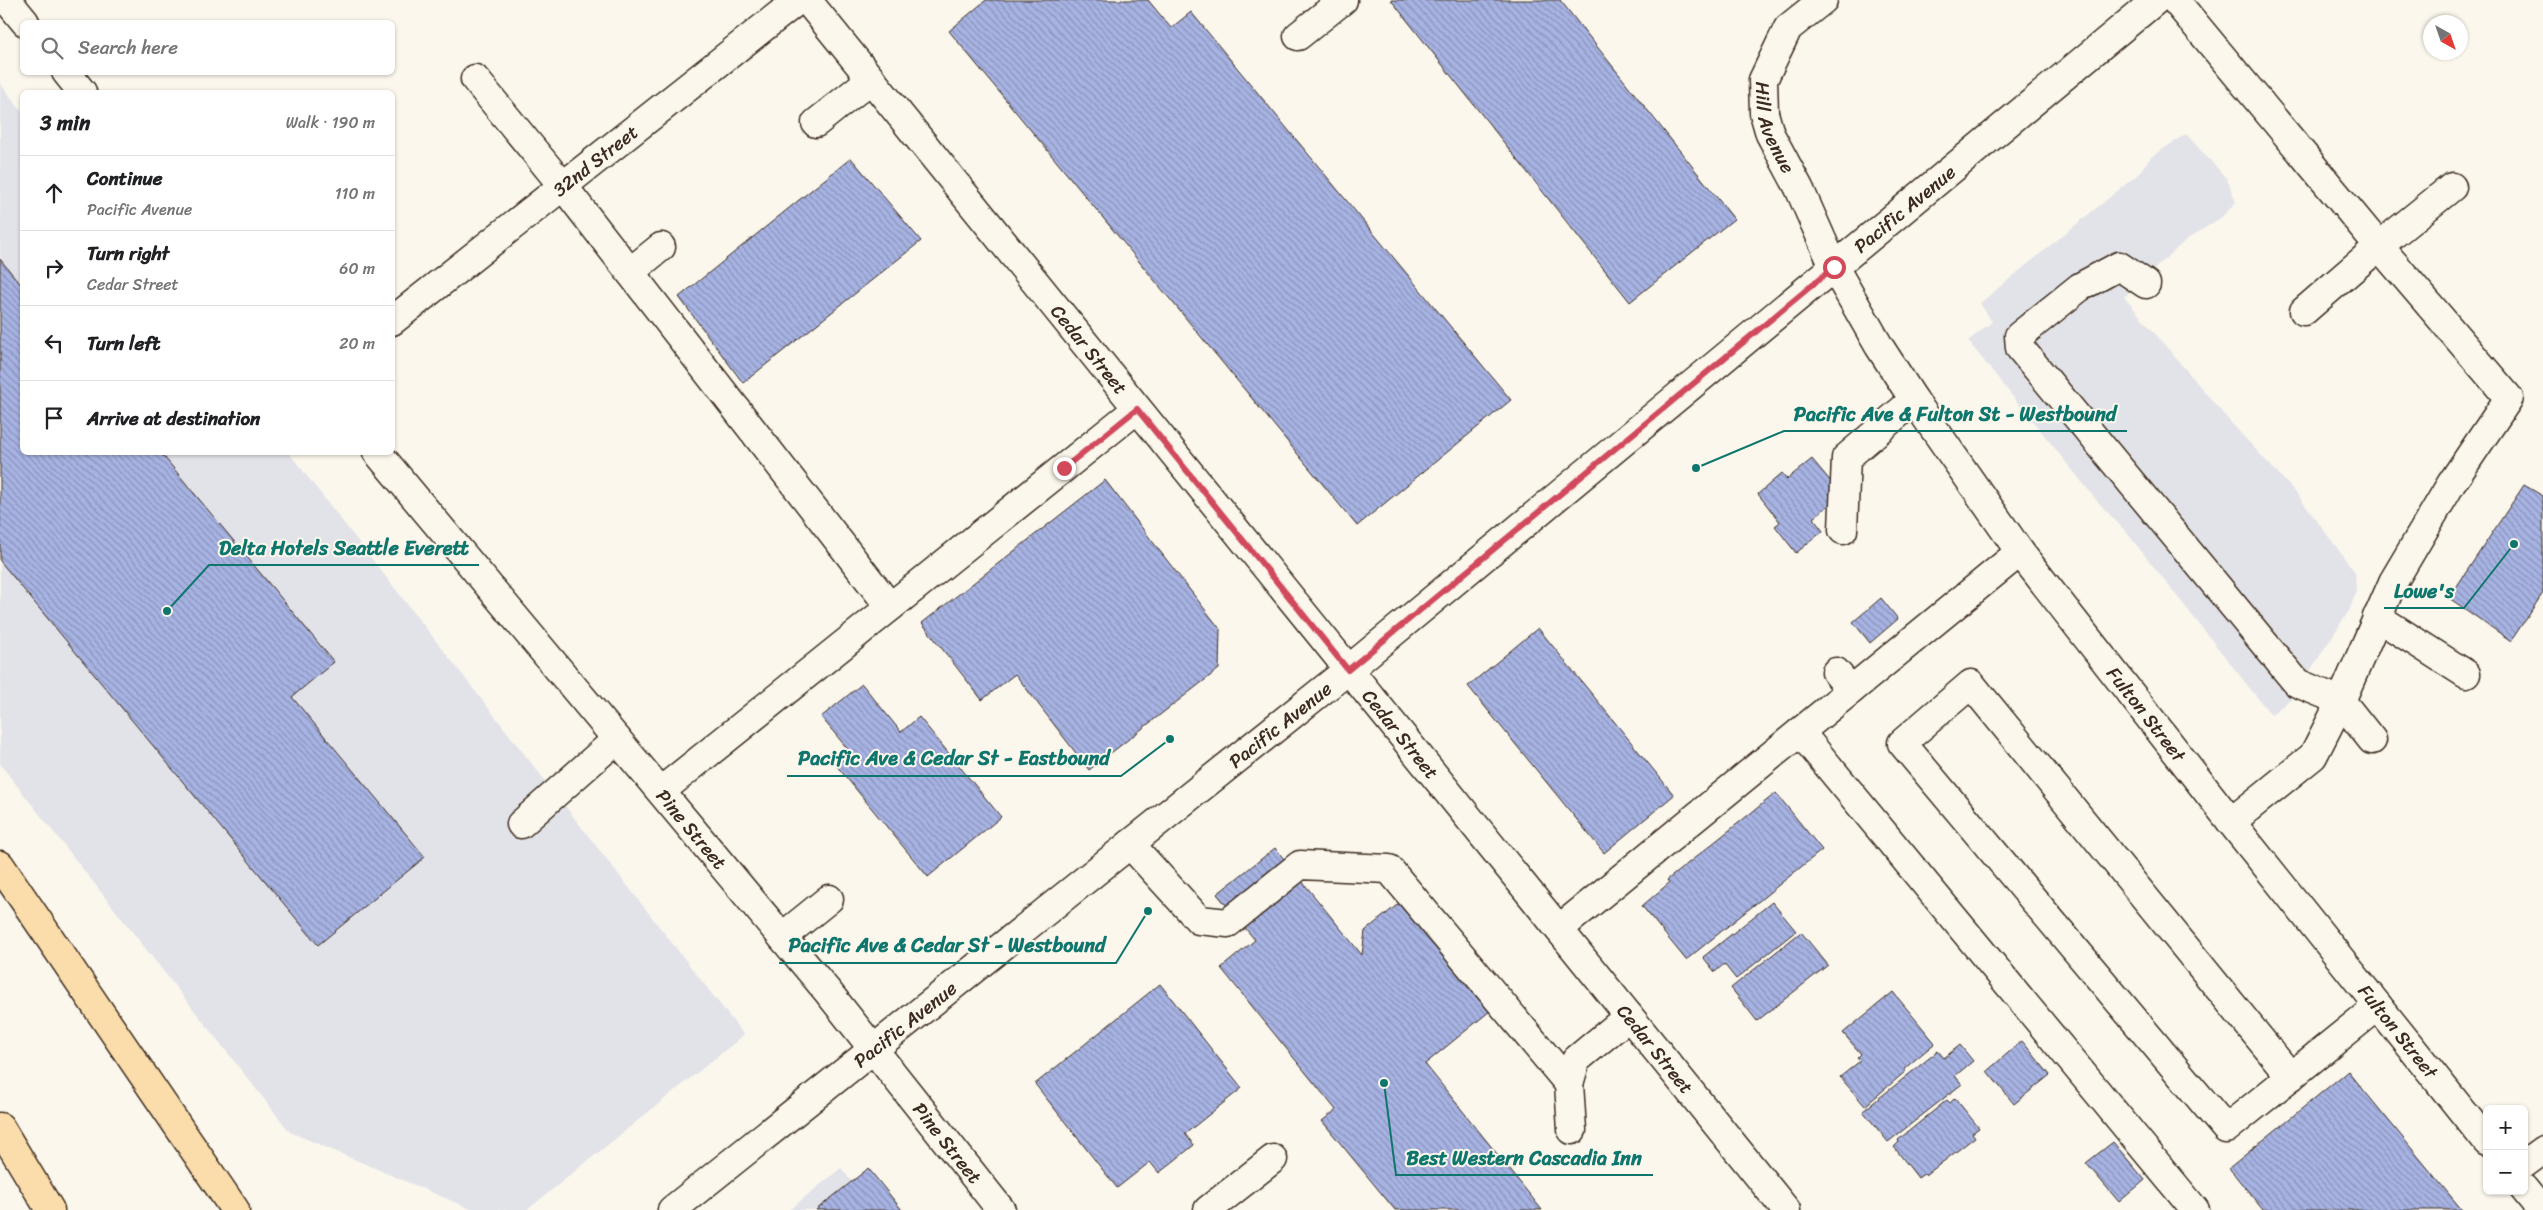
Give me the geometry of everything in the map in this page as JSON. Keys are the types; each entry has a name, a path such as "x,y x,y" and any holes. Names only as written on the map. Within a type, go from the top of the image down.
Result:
{"highway":[{"path":"0,865 235,1210"},
{"path":"0,1127 50,1210"}],"street":[{"path":"7,0 23,20"},
{"name":"32nd Street","path":"395,319 798,0"},
{"name":"Cedar Street","path":"807,0 1786,1210"},
{"path":"1298,36 1343,0"},
{"name":"Hill Avenue","path":"1823,0 1788,28 1763,80 1764,113 1770,134 1799,188 1834,267"},
{"name":"Pacific Avenue","path":"672,1210 1348,670 2156,0"},
{"path":"2175,0 2379,246 2509,398 2451,484 2392,582 2341,701 2313,756 2231,822"},
{"path":"68,75 80,90"},
{"path":"816,123 871,78"},
{"path":"475,79 563,186 890,607"},
{"path":"2304,311 2379,246 2452,187"},
{"path":"630,272 661,247"},
{"path":"2146,284 2119,266 2080,286 2047,312 2019,336 2020,348 2297,683 2341,701 2372,740"},
{"name":"Fulton Street","path":"1834,267 1879,346 1914,400 2020,552 2231,822 2483,1137"},
{"path":"1844,530 1846,458 1914,400"},
{"path":"661,791 1137,409"},
{"name":"Pine Street","path":"380,455 782,937 1002,1210"},
{"path":"1559,929 1800,732 1843,681 2020,552"},
{"path":"2377,618 2466,674"},
{"path":"2291,1077 1972,684 1902,743 2226,1129 2291,1077 2378,1006"},
{"path":"1800,732 2195,1210"},
{"path":"521,824 617,739"},
{"path":"1130,844 1199,920 1228,923 1300,865 1389,869 1569,1084"},
{"path":"782,937 829,899"},
{"path":"1572,1130 1569,1084 1576,1060 1629,1016"},
{"path":"2528,1161 2543,1150"},
{"path":"1208,1210 1273,1159"},
{"path":"2528,1194 2541,1210"}],"shaded area":[{"path":"0,83 20,109 20,455 291,455 744,1035 527,1210 473,1210 290,1132 0,764"},
{"path":"2186,134 2227,179 2236,202 2222,217 2186,240 2124,297 2232,424 2296,493 2355,572 2356,590 2350,609 2293,697 2271,715 2127,533 2098,502 1968,341 1992,322 1980,303 2137,175 2151,157"},
{"path":"841,1168 851,1181 865,1171 898,1210 789,1210"}],"building":[{"path":"986,0 1148,0 1171,28 1191,12 1511,400 1357,526 949,31"},
{"path":"1391,0 1560,0 1734,219 1630,302"},
{"path":"851,158 921,241 743,383 679,297"},
{"path":"0,259 20,284 20,455 162,455 334,662 292,697 425,857 318,945 0,561"},
{"path":"1812,459 1842,495 1813,518 1823,531 1796,553 1775,526 1780,522 1758,494 1782,473 1787,479"},
{"path":"1105,480 1220,629 1219,669 1089,770 1015,674 982,700 922,623"},
{"path":"2524,485 2543,496 2543,593 2511,641 2449,598"},
{"path":"1881,598 1898,619 1870,643 1853,622"},
{"path":"1538,628 1674,795 1604,853 1468,686"},
{"path":"862,684 901,732 919,717 1001,817 928,877 836,765 851,753 821,717"},
{"path":"1776,793 1822,850 1686,960 1642,906 1669,883 1667,880"},
{"path":"1275,848 1362,955 1365,931 1402,901 1490,1011 1425,1064 1542,1210 1395,1210 1322,1121 1336,1110 1221,968 1255,940 1217,894"},
{"path":"1772,902 1796,931 1736,979 1724,964 1715,972 1703,957"},
{"path":"1801,932 1828,965 1757,1021 1731,988"},
{"path":"1160,984 1242,1088 1185,1134 1194,1145 1159,1173 1150,1162 1117,1188 1035,1084"},
{"path":"1893,992 1935,1043 1865,1106 1840,1077 1860,1061 1857,1058 1861,1054 1843,1033"},
{"path":"2022,1041 2050,1075 2014,1104 1987,1071"},
{"path":"1960,1045 1973,1061 1955,1076 1962,1084 1888,1142 1863,1111 1938,1051 1944,1058"},
{"path":"2348,1071 2462,1210 2263,1210 2229,1168"},
{"path":"1955,1098 1979,1128 1972,1133 1975,1137 1926,1175 1925,1173 1918,1178 1894,1147 1899,1142 1898,1140 1947,1100 1950,1103"},
{"path":"2113,1142 2145,1180 2119,1202 2086,1163"},
{"path":"868,1168 902,1210 816,1210 865,1171"}],"place":[{"name":"Pacific Ave & Fulton St - Westbound","path":"1696,468"},
{"name":"Lowe's","path":"2514,544"},
{"name":"Delta Hotels Seattle Everett","path":"167,611"},
{"name":"Pacific Ave & Cedar St - Eastbound","path":"1170,739"},
{"name":"Pacific Ave & Cedar St - Westbound","path":"1148,911"},
{"name":"Best Western Cascadia Inn","path":"1384,1083"}],"route":[{"path":"1064,468 1137,409 1348,670 1834,267"}]}
